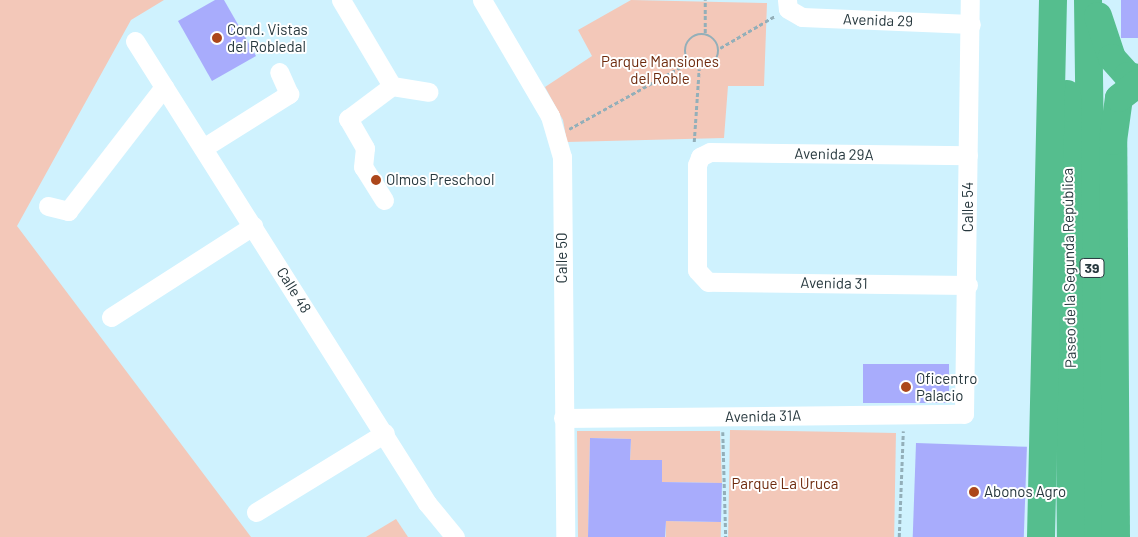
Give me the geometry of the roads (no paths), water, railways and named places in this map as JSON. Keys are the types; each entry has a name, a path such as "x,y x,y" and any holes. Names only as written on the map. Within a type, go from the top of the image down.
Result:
{"highway":[{"path":"1041,537 1053,0"},
{"name":"Paseo de la Segunda República","path":"1062,0 1071,537"},
{"path":"1090,8 1112,58 1128,76 1138,78"},
{"path":"1090,8 1113,141"},
{"name":"Paseo de la Segunda República","path":"1090,8 1095,537"},
{"path":"1116,537 1113,141 1119,98 1138,83"}],"street":[{"name":"Calle 50","path":"482,0 558,135 562,157 565,537"},
{"name":"Calle 54","path":"964,414 968,285 970,0"},
{"path":"347,2 392,86"},
{"name":"Avenida 29","path":"787,4 802,17 971,24"},
{"name":"Calle 48","path":"135,41 385,433 427,503 455,537"},
{"path":"203,148 289,94 279,72"},
{"path":"384,200 364,167 365,148 348,119 392,86 429,92"},
{"path":"48,206 68,211 164,87"},
{"name":"Avenida 29A","path":"701,278 697,261 700,156 710,152 968,155"},
{"path":"111,317 253,226"},
{"name":"Avenida 31","path":"701,278 708,282 968,285"},
{"name":"Avenida 31A","path":"563,418 964,414"},
{"path":"256,512 385,433"}],"place":[{"name":"Cond. Vistas del Robledal","path":"217,38"},
{"name":"Olmos Preschool","path":"376,180"},
{"name":"Oficentro Palacio","path":"906,387"},
{"name":"Abonos Agro","path":"974,492"}],"park label":[{"name":"Parque Mansiones del Roble","path":"660,70"},
{"name":"Parque La Uruca","path":"785,484"}]}
